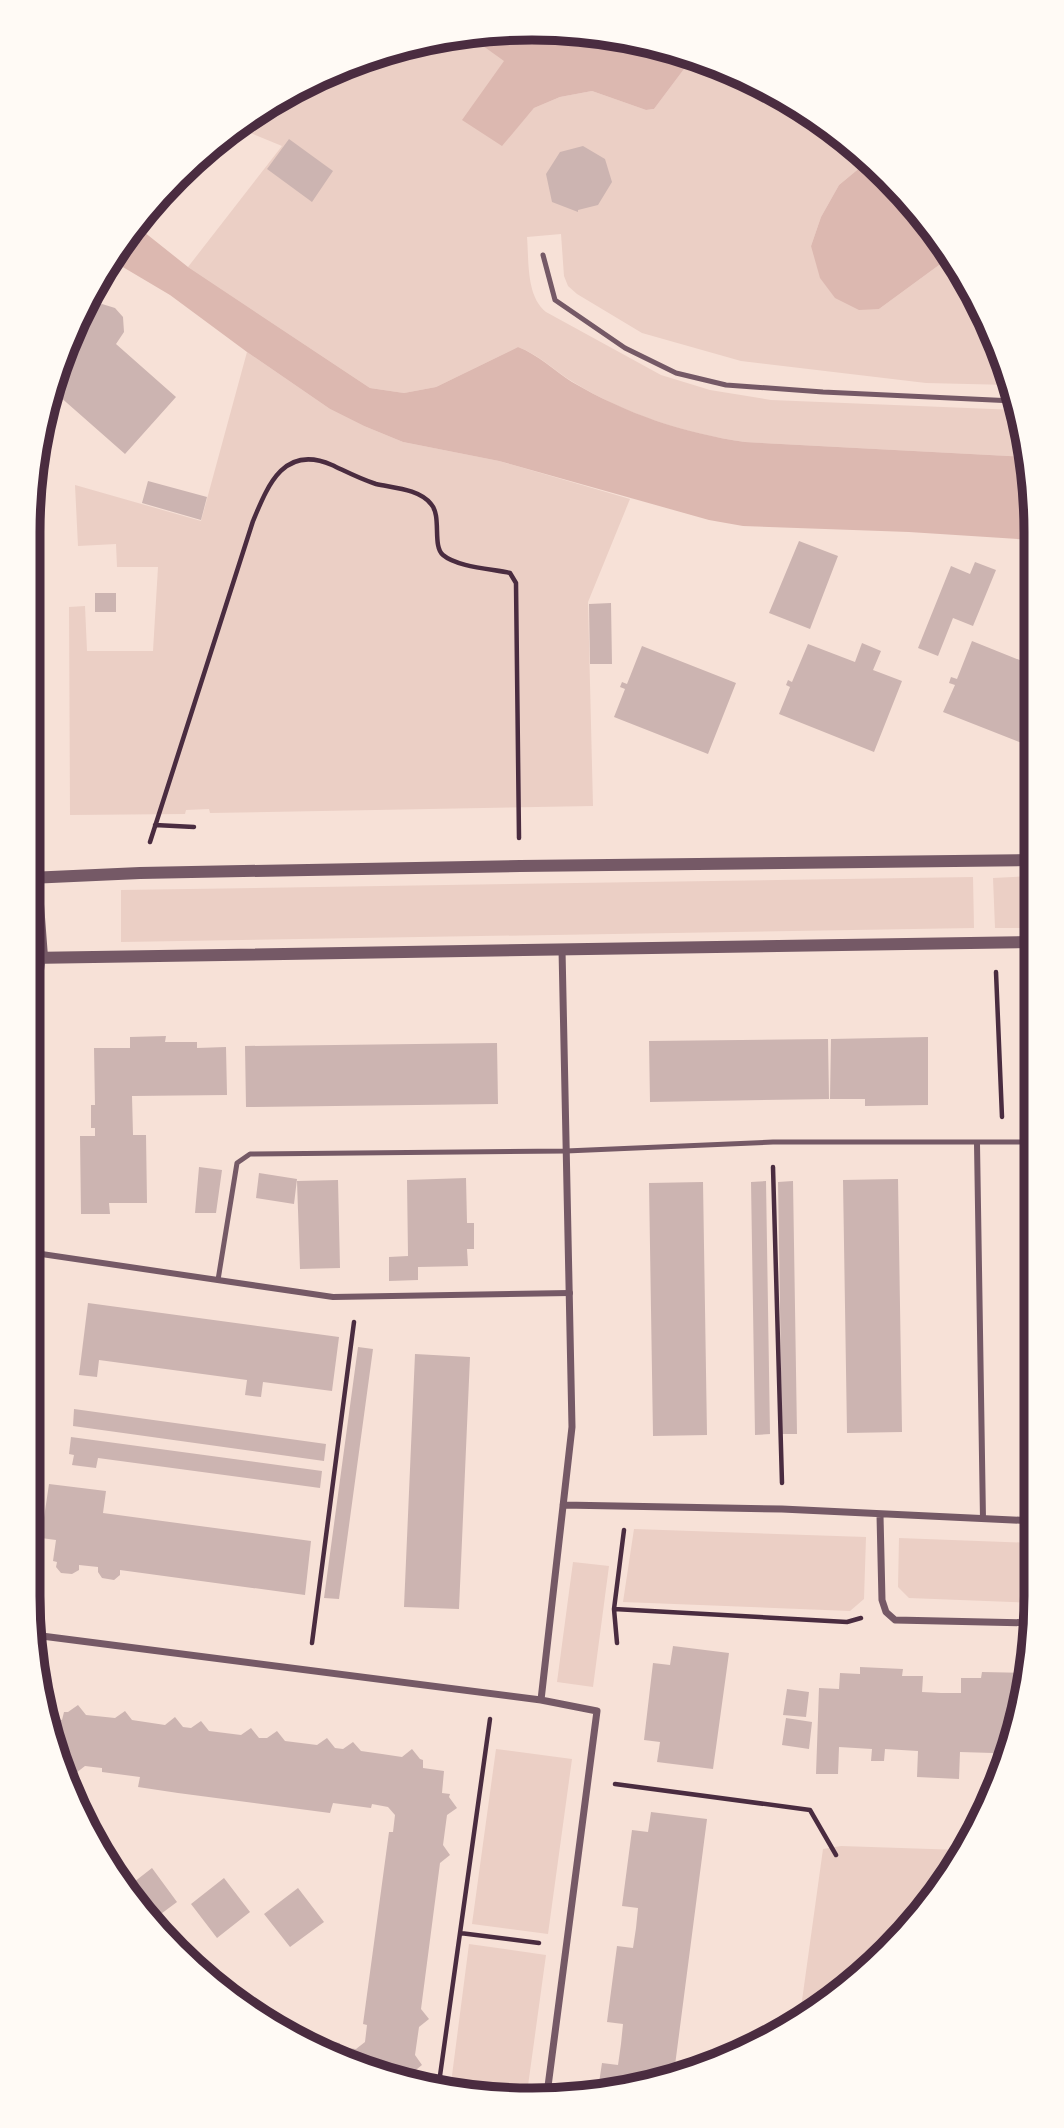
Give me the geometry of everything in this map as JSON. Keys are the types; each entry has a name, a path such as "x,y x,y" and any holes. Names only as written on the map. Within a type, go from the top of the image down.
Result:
{"street":[{"path":"40,878 140,873 520,866 1024,860"},
{"path":"40,957 1024,942"},
{"path":"541,1700 572,1427 562,949"},
{"path":"977,1144 983,1519"},
{"path":"40,1254 333,1297 570,1293"},
{"path":"563,1505 782,1508 1024,1521"},
{"path":"880,1515 882,1600 886,1612 895,1620 1023,1623"},
{"path":"42,1636 541,1700 597,1711 548,2088"}],"lane":[{"path":"543,255 555,300 625,348 676,373 726,385 1006,401"},
{"path":"218,1280 237,1163 250,1154 566,1151 773,1142 1024,1142"}],"path":[{"path":"140,873 253,521 267,485 283,466 310,459 331,464 351,476 419,495 433,505 442,555 462,564 510,573 516,583 520,866"},
{"path":"155,825 194,827"},
{"path":"995,943 1003,1143"},
{"path":"773,1142 782,1508"},
{"path":"309,1670 357,1297"},
{"path":"617,1643 614,1609 627,1506"},
{"path":"614,1609 847,1622 886,1612"},
{"path":"440,2079 493,1694"},
{"path":"586,1781 810,1810 836,1855"},
{"path":"460,1933 565,1947"}],"shaded area":[{"path":"532,40 596,44 687,65 654,109 646,110 592,91 560,97 534,108 502,146 462,120 504,61 479,43"},
{"path":"480,43 505,60 502,145 534,108 560,97 592,91 646,110 654,109 687,65 720,78 778,106 805,123 861,167 839,185 821,217 811,246 879,309 943,262 973,315 1001,385 926,383 741,361 642,333 568,286 564,276 561,234 527,237 532,288 540,305 546,312 661,375 710,390 771,400 1008,410 1018,456 745,442 700,433 656,421 614,404 593,394 518,347 436,387 404,393 370,388 188,267 282,146 247,132 286,106 374,66 468,44"},
{"path":"861,167 902,208 943,262 879,309 859,310 835,298 820,278 811,246 821,217 839,185"},
{"path":"143,231 188,267 370,388 404,393 436,387 518,347 539,358 572,382 614,404 656,421 700,433 745,442 1018,456 1024,539 743,526 709,520 499,461 403,442 330,409 170,295 119,265"},
{"path":"247,352 330,409 403,442 499,461 630,499 588,602 593,806 210,813 209,809 186,810 185,814 70,815 69,607 85,606 87,651 153,651 158,567 117,567 116,544 78,546 75,485 201,521"},
{"path":"1024,876 1024,928 995,928 993,878"},
{"path":"973,877 974,928 121,942 121,890"},
{"path":"634,1529 866,1537 864,1599 850,1611 623,1602"},
{"path":"899,1538 1024,1543 1024,1603 909,1598 898,1587"},
{"path":"573,1562 609,1566 593,1687 557,1682"},
{"path":"496,1749 572,1759 548,1934 472,1924"},
{"path":"841,1846 953,1850 922,1895 880,1944 856,1966 801,2007 823,1849"},
{"path":"469,1944 546,1955 528,2088 451,2081"}],"building":[{"path":"289,139 333,171 312,202 267,169"},
{"path":"583,146 605,159 612,182 598,205 578,212 552,202 546,174 560,152"},
{"path":"102,304 115,308 123,317 124,332 116,344 176,397 125,454 60,396 66,374 95,306"},
{"path":"148,481 207,497 201,520 142,503"},
{"path":"799,541 838,556 810,629 769,613"},
{"path":"975,562 996,570 973,626 953,618 938,656 918,648 951,566 970,574"},
{"path":"95,593 116,593 116,612 95,612"},
{"path":"611,603 612,664 590,664 589,604"},
{"path":"972,641 1024,662 1024,744 943,712 955,685 949,683 951,677 957,679"},
{"path":"862,643 881,651 873,670 902,681 874,752 779,714 790,687 786,685 788,680 792,682 808,644 855,662"},
{"path":"642,646 736,683 708,754 614,717 625,689 620,687 622,682 627,684"},
{"path":"166,1036 165,1042 197,1042 197,1048 226,1047 227,1095 132,1096 133,1135 146,1135 147,1203 109,1203 110,1214 81,1214 80,1136 95,1136 95,1128 91,1128 91,1105 95,1105 94,1048 130,1048 130,1037"},
{"path":"928,1037 928,1105 865,1106 865,1099 830,1099 831,1039"},
{"path":"828,1039 829,1099 650,1102 649,1041"},
{"path":"497,1043 498,1104 246,1107 245,1046"},
{"path":"199,1167 222,1170 216,1213 195,1213"},
{"path":"259,1173 297,1179 294,1204 256,1198"},
{"path":"466,1178 467,1223 474,1223 474,1249 467,1249 468,1266 418,1267 418,1280 389,1281 389,1257 408,1256 407,1180"},
{"path":"898,1179 902,1432 847,1433 843,1180"},
{"path":"338,1180 340,1268 300,1269 297,1181"},
{"path":"766,1181 770,1434 755,1435 751,1182"},
{"path":"793,1181 797,1434 782,1434 778,1182"},
{"path":"703,1182 707,1435 653,1436 649,1183"},
{"path":"88,1303 339,1337 332,1391 263,1382 261,1397 245,1395 247,1380 99,1360 97,1377 79,1375"},
{"path":"358,1347 373,1349 339,1599 324,1598"},
{"path":"415,1354 470,1357 459,1609 404,1607"},
{"path":"74,1409 326,1444 324,1461 73,1426"},
{"path":"71,1437 322,1471 320,1488 98,1458 96,1468 72,1465 74,1455 69,1454"},
{"path":"49,1484 106,1491 103,1513 311,1541 305,1595 120,1570 120,1575 114,1580 102,1578 98,1567 79,1565 79,1570 72,1574 61,1573 56,1567 57,1562 53,1561 56,1540 41,1538"},
{"path":"673,1646 729,1653 713,1769 657,1762 660,1742 644,1740 653,1663 670,1665"},
{"path":"860,1667 903,1669 902,1676 923,1676 922,1692 961,1693 961,1678 981,1678 982,1672 1018,1673 1007,1723 994,1765 993,1753 960,1752 959,1779 917,1777 918,1751 885,1749 884,1761 871,1761 872,1749 839,1747 838,1774 816,1774 819,1688 839,1689 840,1673 860,1674"},
{"path":"787,1689 809,1692 806,1717 783,1715"},
{"path":"78,1705 86,1715 115,1718 125,1711 132,1720 165,1725 175,1717 183,1727 191,1728 201,1721 209,1731 241,1735 251,1728 259,1738 267,1738 277,1731 285,1741 317,1745 327,1738 335,1748 343,1749 353,1742 361,1751 402,1757 412,1749 423,1760 423,1768 444,1771 442,1793 450,1794 449,1797 457,1808 447,1815 443,1845 450,1855 440,1863 421,2009 429,2019 419,2027 415,2055 422,2065 412,2073 405,2071 374,2062 322,2040 340,2043 339,2047 356,2049 365,2042 367,2025 363,2024 389,1832 393,1832 395,1815 388,1807 372,1804 371,1808 333,1803 330,1813 178,1793 138,1787 140,1777 102,1772 102,1768 85,1766 76,1773 75,1778 56,1719 62,1720 64,1712"},
{"path":"786,1718 812,1722 809,1749 782,1745"},
{"path":"651,1812 707,1819 675,2066 599,2083 602,2063 618,2065 621,2044 623,2024 607,2022 617,1946 633,1948 636,1928 638,1908 622,1906 632,1830 648,1832"},
{"path":"152,1868 177,1902 159,1916 133,1883"},
{"path":"224,1878 250,1912 217,1938 191,1904"},
{"path":"298,1888 324,1922 290,1947 264,1914"}]}
